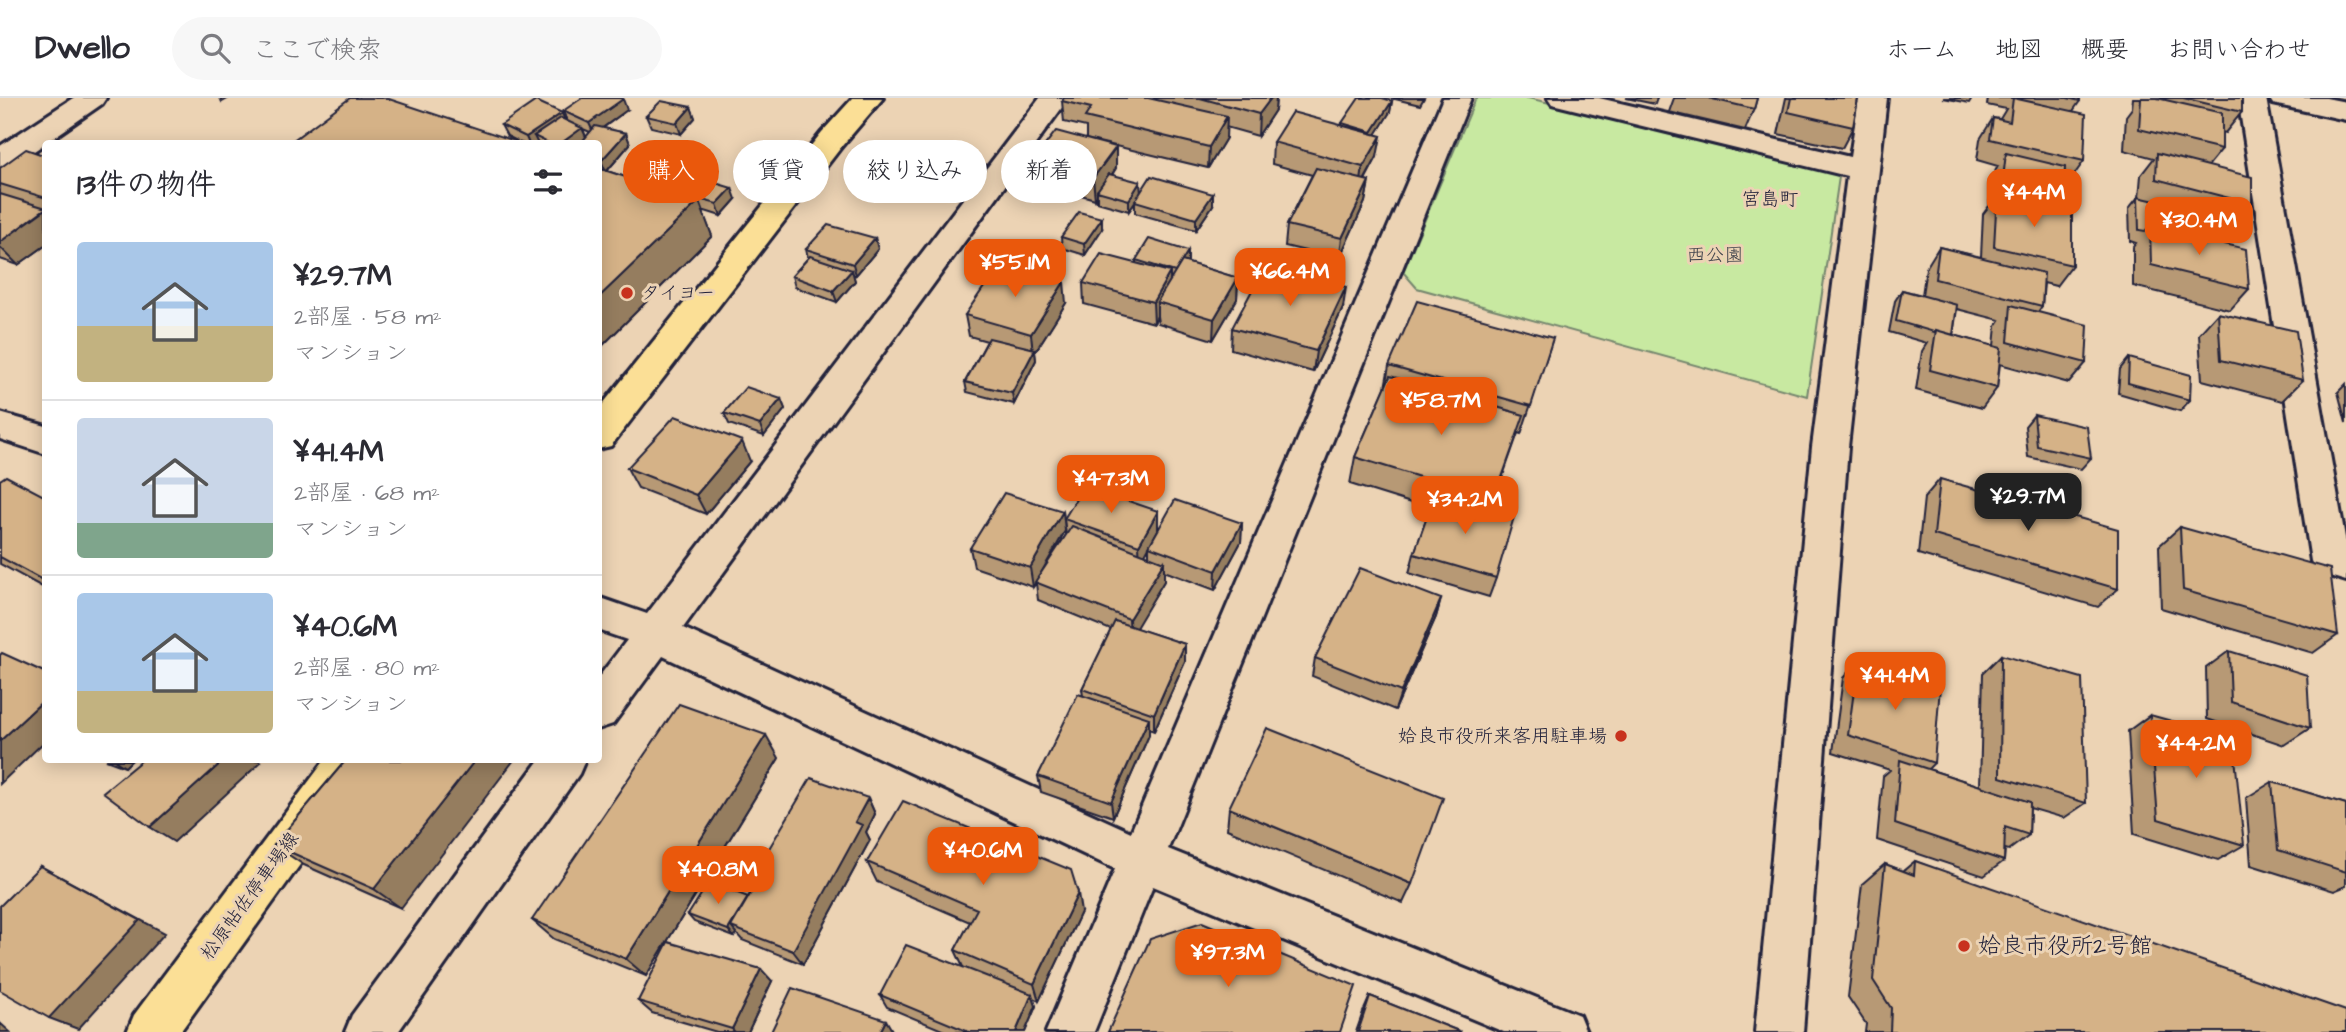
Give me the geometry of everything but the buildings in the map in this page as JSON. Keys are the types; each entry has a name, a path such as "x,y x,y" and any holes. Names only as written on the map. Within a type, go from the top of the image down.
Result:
{"main road":[{"path":"602,431 832,139 869,98"},
{"name":"松原帖佐停車場線","path":"150,1032 348,763"}],"street":[{"path":"0,160 92,98"},
{"path":"602,705 1055,98"},
{"path":"1070,1032 1457,98"},
{"path":"1562,98 1862,170"},
{"path":"1779,1032 1833,422 1873,98"},
{"path":"2252,98 2338,563"},
{"path":"2283,98 2346,111"},
{"path":"0,426 42,439"},
{"path":"602,614 654,633 1143,860 1562,1032"},
{"path":"369,1032 562,763"}],"green space":[{"name":"西公園","path":"1476,98 1528,98 1840,170 1807,396 1417,288 1403,272"}],"place":[{"name":"タイヨー","path":"627,293"},
{"name":"姶良市役所来客用駐車場","path":"1621,736"},
{"name":"姶良市役所2号館","path":"1964,946"}],"district":[{"name":"宮島町","path":"1770,199"}]}
